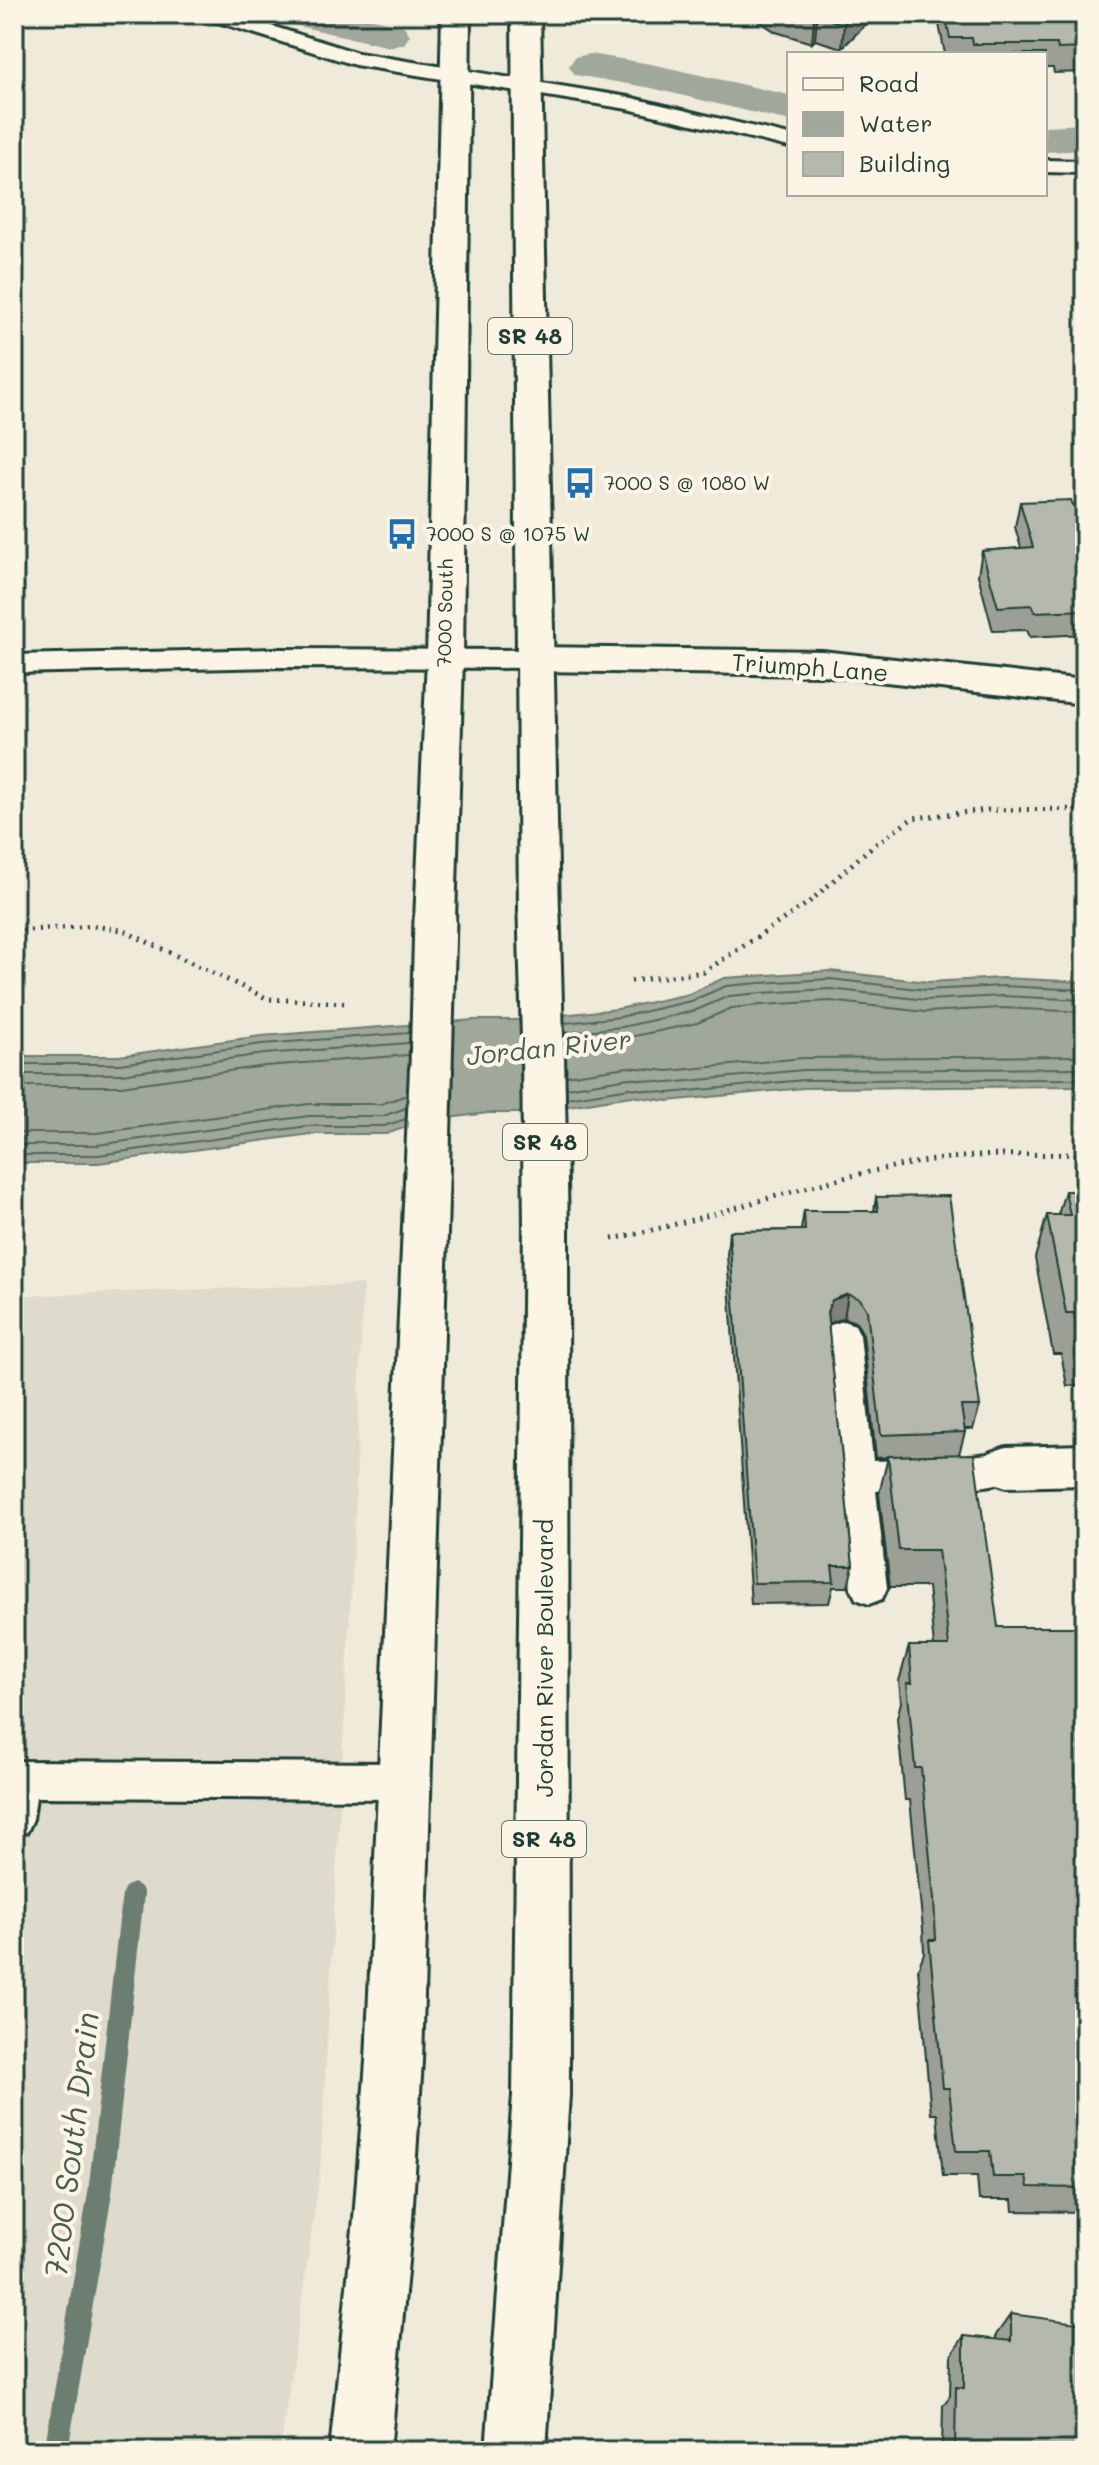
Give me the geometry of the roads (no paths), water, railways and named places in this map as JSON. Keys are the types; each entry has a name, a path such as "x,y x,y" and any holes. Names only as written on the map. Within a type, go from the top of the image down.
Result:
{"main road":[{"name":"7000 South","path":"405,1781 445,659 456,14"},
{"name":"SR 48","path":"526,14 535,659"},
{"name":"Triumph Lane","path":"535,659 822,663 1085,692"},
{"name":"Jordan River Boulevard","path":"516,2451 541,2095 546,1227 535,659"},
{"path":"1006,1467 1085,1465"},
{"path":"360,2451 383,2219 394,2061 405,1781"}],"lane":[{"path":"212,14 355,59 628,103 787,141"},
{"path":"1047,166 1085,167"},
{"path":"14,664 535,659"},
{"path":"843,1335 869,1588"},
{"path":"857,1477 944,1474 1006,1467"},
{"path":"14,1819 17,1779 405,1781"}],"water":[{"name":"Jordan River","path":"830,971 928,982 1003,978 1085,982 1085,1086 804,1088 667,1101 631,1096 525,1113 488,1113 424,1121 386,1134 311,1134 98,1163 14,1163 14,1056 119,1056 261,1036 474,1020 515,1020 618,1009 689,994 724,978"}],"waterway":[{"path":"299,14 390,35"},
{"path":"590,66 651,76 787,108"},
{"path":"1047,139 1085,137"},
{"name":"7200 South Drain","path":"56,2451 100,2193 133,1894"}],"place":[{"name":"7000 S @ 1080 W","path":"580,483"},
{"name":"7000 S @ 1075 W","path":"402,534"}]}
